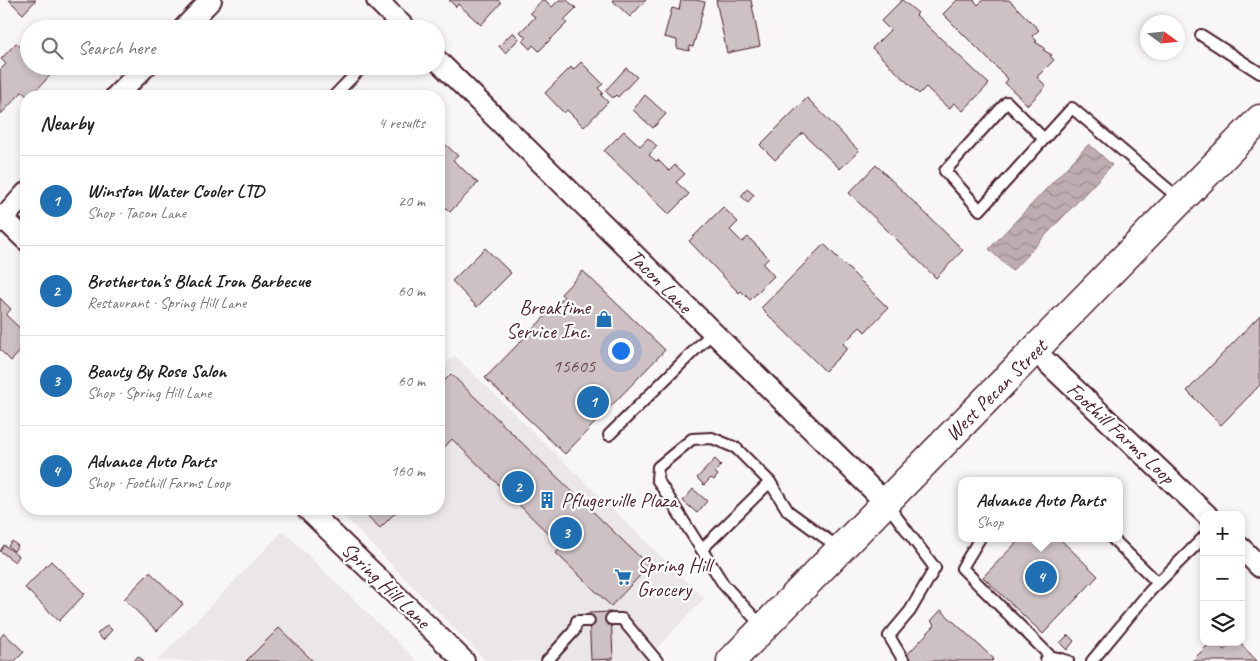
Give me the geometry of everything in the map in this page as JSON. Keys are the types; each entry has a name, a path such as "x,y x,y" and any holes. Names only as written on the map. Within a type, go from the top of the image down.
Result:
{"main road":[{"name":"West Pecan Street","path":"739,656 763,627 839,549 1258,124"}],"street":[{"path":"192,20 211,0"},
{"path":"377,0 395,20"},
{"name":"Tacon Lane","path":"445,68 885,502"},
{"path":"122,90 137,75"},
{"path":"20,199 1,218 20,235"},
{"name":"Foothill Farms Loop","path":"1035,351 1203,511"},
{"name":"Spring Hill Lane","path":"313,515 464,661"},
{"path":"1245,552 1260,566"}],"lane":[{"path":"1201,35 1260,73"},
{"path":"340,90 354,75"},
{"path":"1044,139 1007,102 945,171 980,210 1072,108 1182,200"},
{"path":"609,435 712,333"},
{"path":"763,627 724,584 657,479 658,467 692,439 712,438 736,448 770,482 788,511 839,549"},
{"path":"702,549 770,482"},
{"path":"885,502 935,568 910,611 889,636 904,661"},
{"path":"1092,661 1158,583 1200,541"},
{"path":"978,542 962,568 1048,659 1068,661"},
{"path":"1116,542 1158,583"},
{"path":"611,619 622,619 657,661"},
{"path":"547,661 574,631 577,621 589,621"}],"shaded area":[{"path":"454,355 704,598 645,661 486,661 343,515 445,515 445,365"},
{"path":"283,531 417,661 157,661"}],"water":[{"path":"1089,144 1112,165 1012,271 989,249"}],"building":[{"path":"9,0 36,0 23,14"},
{"path":"449,0 498,0 501,3 481,25 458,4 456,7"},
{"path":"542,0 545,0 552,7 559,0 567,0 576,8 564,20 567,23 539,51 533,45 530,49 522,41 526,38 520,32 535,17 530,13"},
{"path":"612,0 646,0 630,17"},
{"path":"681,0 705,2 693,47 690,46 689,51 677,48 677,40 664,37 672,8 679,10"},
{"path":"716,0 751,0 760,46 727,53"},
{"path":"902,0 918,13 916,15 989,84 963,111 954,103 949,109 926,87 919,94 872,48 890,30 881,21"},
{"path":"957,0 974,0 978,5 983,0 1009,0 1039,30 1032,36 1037,41 1035,42 1045,48 1043,50 1052,55 1050,56 1054,60 1037,77 1046,86 1028,105 1005,83 1008,79 943,14"},
{"path":"513,32 519,39 505,53 499,46"},
{"path":"16,43 20,46 20,75 50,75 37,90 20,90 20,94 1,114 0,70 6,64 1,59"},
{"path":"581,62 603,84 598,88 603,93 601,95 608,102 584,127 567,110 564,113 545,93 571,67 573,70"},
{"path":"626,68 637,77 618,97 616,95 613,98 605,91"},
{"path":"645,95 666,114 653,128 633,110"},
{"path":"807,98 859,151 840,169 803,133 775,160 760,145"},
{"path":"624,131 640,146 648,138 657,146 649,155 656,161 658,160 669,171 675,165 685,174 676,182 689,194 669,214 604,151"},
{"path":"445,144 458,156 453,160 478,183 450,212 445,207"},
{"path":"876,165 963,250 936,278 849,193"},
{"path":"747,189 754,195 748,202 741,196"},
{"path":"723,207 738,222 730,230 742,242 748,237 769,258 763,264 774,276 750,300 741,291 739,293 689,241"},
{"path":"824,244 888,308 865,332 860,327 843,344 848,348 825,371 761,308"},
{"path":"485,248 511,273 477,307 452,281"},
{"path":"583,271 665,350 565,454 485,378 564,297 561,294"},
{"path":"0,298 11,309 6,315 20,328 20,351 11,361 0,350"},
{"path":"1260,315 1260,385 1221,425 1187,391"},
{"name":"Pflugerville Plaza","path":"451,374 649,566 611,606 556,553 562,547 452,439 445,447 445,380"},
{"path":"715,459 721,465 715,472 718,475 714,480 711,478 704,485 697,478"},
{"path":"693,489 707,501 697,513 683,501"},
{"path":"366,515 393,515 380,528"},
{"path":"12,541 18,546 14,551 8,546"},
{"path":"1017,542 1063,542 1098,576 1043,634 983,577"},
{"path":"4,545 19,556 15,562 0,551"},
{"path":"51,561 85,594 59,621 25,588"},
{"path":"150,572 183,604 157,631 124,599"},
{"path":"941,610 994,659 992,661 909,661 905,657 935,625 931,621"},
{"path":"611,612 613,659 591,660 589,613"},
{"path":"107,625 112,630 103,640 97,634"},
{"path":"279,628 313,661 246,661"},
{"path":"4,633 24,652 15,661 0,661 0,638"},
{"path":"1068,635 1074,641 1067,650 1060,643"},
{"path":"1207,646 1209,648 1211,646 1220,646 1224,650 1228,646 1243,646 1257,661 1192,661"},
{"path":"138,656 144,661 134,661"}],"place":[{"name":"Breaktime Service Inc.","path":"604,319"},
{"name":"Winston Water Cooler LTD","path":"593,402"},
{"name":"Brotherton's Black Iron Barbecue","path":"518,487"},
{"name":"Pflugerville Plaza","path":"547,500"},
{"name":"Beauty By Rose Salon","path":"566,533"},
{"name":"Spring Hill Grocery","path":"623,577"},
{"name":"Advance Auto Parts","path":"1041,577"}]}
